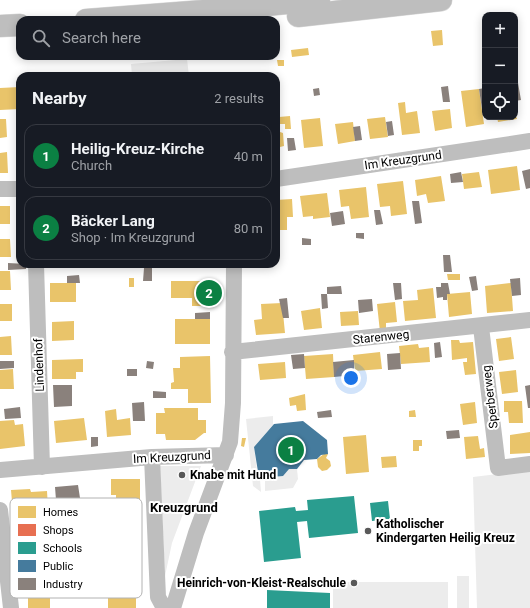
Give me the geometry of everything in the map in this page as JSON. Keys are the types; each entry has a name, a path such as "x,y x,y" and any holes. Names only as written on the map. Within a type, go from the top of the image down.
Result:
{"main road":[{"path":"138,16 319,0"},
{"path":"280,17 440,0"},
{"path":"0,26 16,24"},
{"path":"0,41 16,40"}],"street":[{"name":"Im Kreuzgrund","path":"280,178 530,141"},
{"path":"0,189 16,189"},
{"name":"Lindenhof","path":"36,268 42,467"},
{"name":"Im Kreuzgrund","path":"0,470 152,457 226,455 230,442 233,403 232,352 234,268"},
{"name":"Starenweg","path":"232,352 481,327 530,320"},
{"name":"Sperberweg","path":"481,327 498,468 530,464"},
{"path":"173,608 196,533 226,455"},
{"path":"152,457 158,597 164,608"},
{"path":"0,510 11,608"}],"shaded area":[{"path":"187,60 189,72 132,72 131,64"},
{"path":"273,416 273,425 254,447 258,478 261,478 261,492 253,486 246,419"},
{"path":"160,466 201,466 172,543 165,576"},
{"path":"289,469 297,469 298,479 293,488 265,491 265,477"},
{"path":"530,470 530,608 477,608 473,477"},
{"path":"457,576 469,576 469,608 457,608"},
{"path":"333,582 448,582 448,608 333,608"}],"building: Homes":[{"path":"442,30 443,45 433,46 431,31"},
{"path":"308,48 309,55 292,57 291,50"},
{"path":"277,60 284,60 284,66 278,66"},
{"path":"16,87 16,109 0,110 0,88"},
{"path":"479,89 482,120 483,120 484,124 466,127 461,91"},
{"path":"405,102 406,113 417,111 420,133 402,135 398,103"},
{"path":"450,109 452,128 435,131 432,111"},
{"path":"290,116 291,129 285,129 285,124 280,124 280,117"},
{"path":"385,117 388,137 370,139 367,119"},
{"path":"320,118 323,146 304,148 301,120"},
{"path":"0,119 6,119 7,137 0,138"},
{"path":"498,120 511,120 498,122"},
{"path":"353,122 355,141 338,144 335,124"},
{"path":"280,132 283,133 284,146 280,147"},
{"path":"7,152 8,173 0,173 0,153"},
{"path":"517,166 520,190 491,194 488,170"},
{"path":"479,172 482,187 464,189 462,174"},
{"path":"441,176 445,201 428,203 426,194 417,196 415,180"},
{"path":"403,181 407,214 391,216 390,206 380,207 377,184"},
{"path":"366,187 369,217 351,219 349,206 341,207 339,190"},
{"path":"327,193 330,217 313,219 313,216 303,217 300,196"},
{"path":"292,199 293,217 287,217 287,230 280,230 280,200"},
{"path":"0,206 10,206 10,224 0,224"},
{"path":"0,239 10,239 11,257 0,257"},
{"path":"0,271 10,271 11,290 0,290"},
{"path":"447,274 460,274 460,280 448,280"},
{"path":"129,278 134,278 134,287 129,287"},
{"path":"171,281 209,281 209,306 192,306 192,298 171,298"},
{"path":"50,283 76,283 76,302 50,302"},
{"path":"511,283 513,311 487,313 485,286"},
{"path":"433,288 436,318 405,321 403,301 418,300 417,290"},
{"path":"470,292 472,314 449,317 447,294"},
{"path":"395,302 397,322 386,323 386,331 380,332 377,304"},
{"path":"282,303 285,333 256,335 254,320 262,319 261,304"},
{"path":"0,304 12,304 12,321 0,321"},
{"path":"320,308 322,328 304,330 301,311"},
{"path":"358,311 359,325 341,326 340,312"},
{"path":"175,319 210,319 210,344 175,344"},
{"path":"74,321 74,340 52,341 52,322"},
{"path":"11,336 12,355 0,355 0,337"},
{"path":"511,337 514,359 499,361 496,339"},
{"path":"451,340 459,340 460,343 473,342 476,374 465,375 463,362 467,362 467,358 452,360"},
{"path":"418,344 419,348 429,347 430,362 401,364 399,346"},
{"path":"380,352 382,369 355,371 353,355"},
{"path":"333,354 334,377 306,379 304,356"},
{"path":"210,356 211,403 188,403 188,389 171,389 171,383 174,382 173,368 180,368 180,357"},
{"path":"83,359 83,372 76,372 76,379 52,379 52,360"},
{"path":"285,362 286,378 260,380 258,364"},
{"path":"13,369 14,389 0,389 0,370"},
{"path":"516,370 518,392 502,394 499,372"},
{"path":"305,394 306,410 297,411 296,405 290,406 289,398"},
{"path":"504,401 522,401 523,423 509,423 508,412 504,412"},
{"path":"475,402 477,423 463,425 460,404"},
{"path":"164,408 198,408 198,420 206,420 206,433 195,440 166,440 165,434 156,434 156,413 165,413"},
{"path":"116,409 117,420 130,418 131,435 107,437 105,411"},
{"path":"415,410 416,417 409,417 409,411"},
{"path":"84,418 87,440 56,443 54,421"},
{"path":"14,420 15,425 23,424 25,446 0,449 0,421"},
{"path":"530,432 530,453 510,454 510,435"},
{"path":"366,435 369,472 346,474 343,437"},
{"path":"478,436 480,449 484,448 485,457 466,459 464,437"},
{"path":"242,438 246,438 244,447 241,446"},
{"path":"413,440 422,440 422,446 419,446 419,451 413,451"},
{"path":"324,454 328,454 326,458 330,461 331,466 327,470 322,471 318,467 317,459"},
{"path":"396,456 397,467 382,468 381,457"},
{"path":"111,479 140,479 140,498 116,498 116,495 111,495"},
{"path":"30,489 31,492 47,491 47,498 12,498 11,490"},
{"path":"28,598 50,598 50,608 28,608"},
{"path":"108,598 136,598 136,608 108,608"}],"building: Schools":[{"path":"354,496 358,533 309,538 307,521 297,522 301,558 264,562 259,511 295,507 296,511 308,510 307,500"},
{"path":"388,501 390,519 372,521 370,503"},
{"path":"267,590 330,593 330,608 267,608"}],"building: Public":[{"path":"303,421 327,440 328,454 321,455 317,459 304,460 297,469 289,469 283,476 259,478 254,447 274,424"}],"building: Industry":[{"path":"518,83 521,100 518,100"},
{"path":"448,86 450,102 443,102 441,87"},
{"path":"319,88 320,95 314,96 313,89"},
{"path":"482,88 482,109 479,89"},
{"path":"392,121 394,135 388,136 386,122"},
{"path":"360,126 362,140 355,141 353,127"},
{"path":"287,138 294,138 296,150 288,151"},
{"path":"530,169 530,188 526,189 522,171"},
{"path":"461,172 463,182 451,183 450,174"},
{"path":"412,201 419,201 422,223 415,224"},
{"path":"374,210 380,210 383,224 376,225"},
{"path":"343,211 345,224 332,226 330,213"},
{"path":"356,233 364,233 364,239 356,238"},
{"path":"302,238 311,239 311,245 302,245"},
{"path":"443,255 450,255 452,272 444,272"},
{"path":"8,263 16,263 16,268 26,268 26,269 8,270"},
{"path":"144,268 152,268 152,281 143,281"},
{"path":"79,275 80,283 67,283 67,276"},
{"path":"476,276 478,290 472,291 469,277"},
{"path":"520,278 521,295 512,296 510,279"},
{"path":"393,283 401,283 402,299 395,300"},
{"path":"441,283 448,283 450,294 447,294 447,300 443,300 443,297 437,298 436,287 441,287"},
{"path":"341,286 342,294 327,294 327,287"},
{"path":"321,294 327,294 328,308 322,309"},
{"path":"287,298 289,318 283,318 279,299"},
{"path":"372,299 373,311 359,313 358,300"},
{"path":"210,312 210,319 195,319 195,313"},
{"path":"440,342 442,357 435,358 434,343"},
{"path":"400,353 401,369 388,370 387,354"},
{"path":"304,354 305,368 293,369 291,355"},
{"path":"354,360 354,375 334,377 333,362"},
{"path":"0,361 14,361 14,368 0,369"},
{"path":"147,361 154,362 153,369 146,368"},
{"path":"127,369 137,369 137,376 127,376"},
{"path":"53,385 72,385 72,406 54,407"},
{"path":"530,385 530,408 528,408 525,386"},
{"path":"153,391 166,392 166,398 153,398"},
{"path":"144,402 145,421 133,421 132,403"},
{"path":"20,407 21,418 5,419 4,409"},
{"path":"331,410 332,417 318,418 317,412"},
{"path":"459,430 460,438 447,439 446,431"},
{"path":"91,437 98,437 98,446 91,447"},
{"path":"78,485 80,498 56,498 55,487"}],"place":[{"name":"Bäcker Lang","path":"209,293"},
{"name":"Heilig-Kreuz-Kirche","path":"291,450"},
{"name":"Knabe mit Hund","path":"182,475"},
{"name":"Katholischer Kindergarten Heilig Kreuz","path":"368,531"},
{"name":"Heinrich-von-Kleist-Realschule","path":"354,583"}],"district":[{"name":"Kreuzgrund","path":"184,507"}]}
